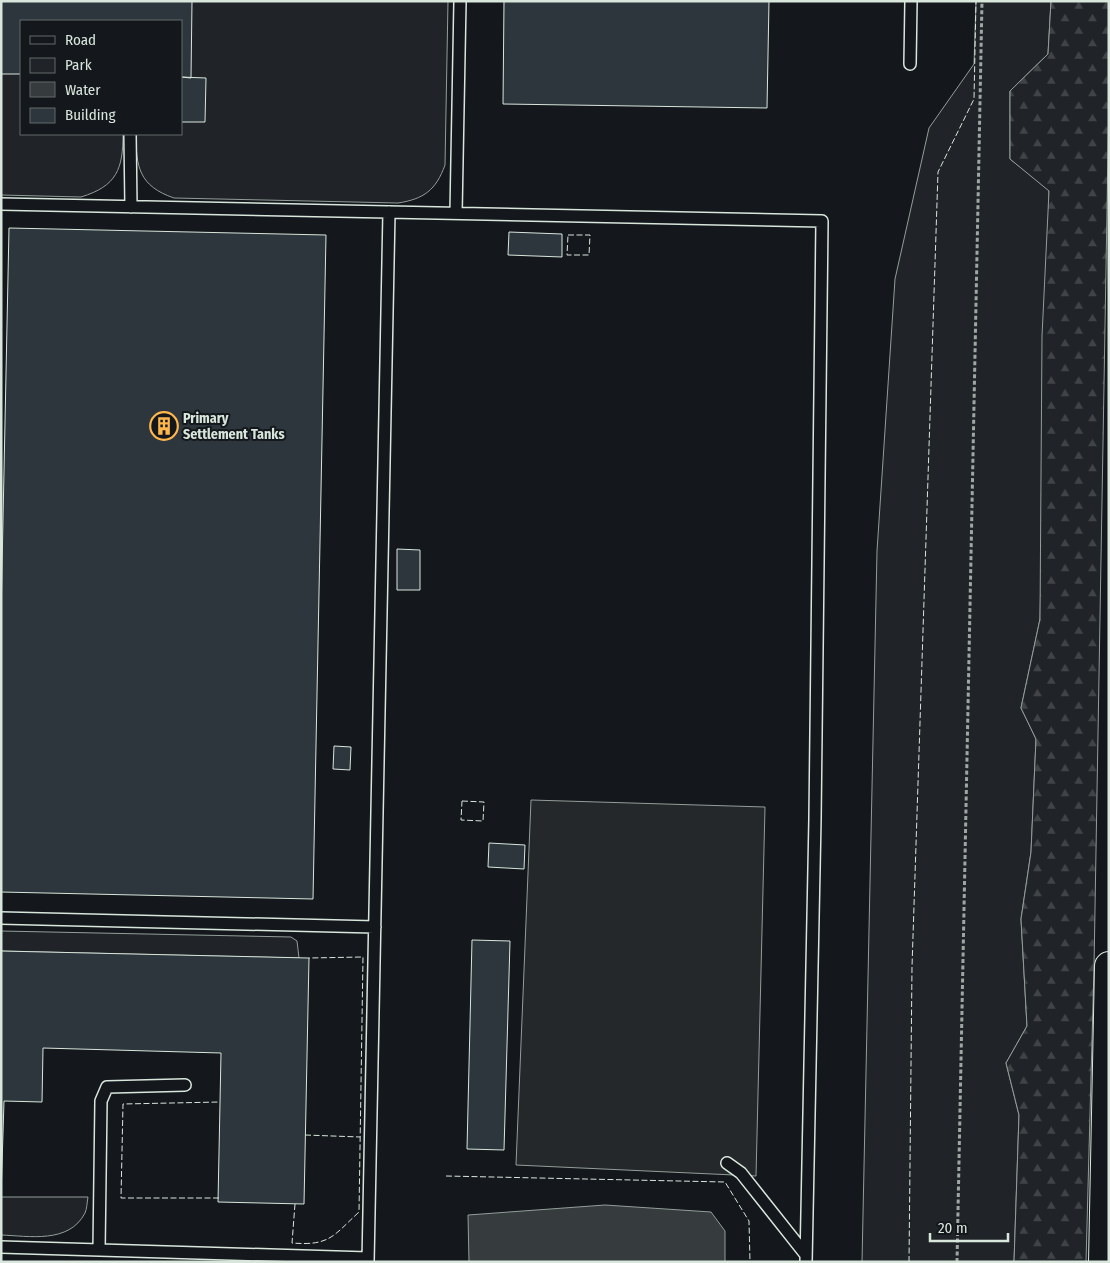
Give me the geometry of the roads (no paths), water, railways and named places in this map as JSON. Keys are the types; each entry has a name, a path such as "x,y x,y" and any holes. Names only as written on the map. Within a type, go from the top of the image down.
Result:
{"main road":[{"path":"1103,1262 1109,966"}],"lane":[{"path":"456,213 460,1"},
{"path":"910,64 911,1"},
{"path":"130,135 131,207"},
{"path":"1,204 822,221 806,1258"},
{"path":"1,1247 368,1260 389,212"},
{"path":"1,918 374,927"},
{"path":"99,1250 101,1101 103,1093 107,1087 185,1085"},
{"path":"727,1163 741,1173 806,1258"}],"water":[{"path":"605,1205 711,1212 725,1231 725,1262 469,1262 468,1215"}],"place":[{"name":"Primary Settlement Tanks","path":"164,426"}]}
